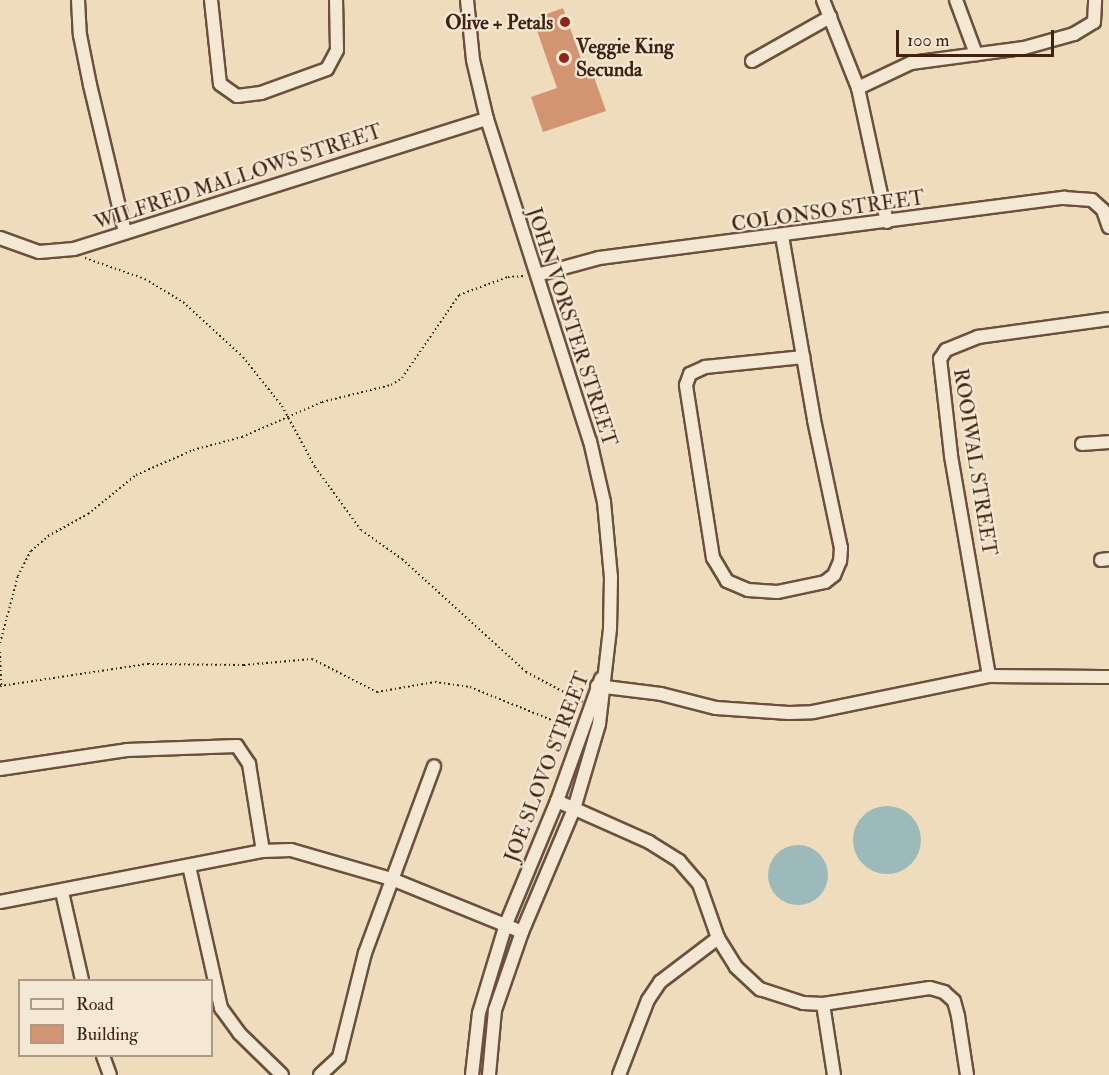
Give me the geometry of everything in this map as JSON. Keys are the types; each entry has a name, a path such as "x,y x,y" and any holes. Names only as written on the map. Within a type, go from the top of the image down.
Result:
{"street":[{"path":"78,0 86,65 125,232"},
{"path":"211,0 218,77 227,93 237,96 261,93 327,69 337,50 336,0"},
{"name":"JOHN VORSTER STREET","path":"467,0 473,60 487,119 590,441 604,502 611,577 604,670"},
{"path":"823,0 858,88 887,222"},
{"path":"956,0 976,54"},
{"path":"858,88 911,63 1024,48 1090,27 1097,17 1095,0"},
{"path":"752,61 830,17"},
{"name":"WILFRED MALLOWS STREET","path":"0,238 39,252 74,249 487,119"},
{"name":"COLONSO STREET","path":"537,275 600,258 1084,197 1103,210 1109,227"},
{"path":"782,236 803,357 841,548 840,561 834,575 825,582 777,592 748,590 727,581 712,558 686,384 690,374 705,367 803,357"},
{"name":"ROOIWAL STREET","path":"989,676 951,455 940,359 946,350 978,337 1109,319"},
{"path":"1082,444 1109,442"},
{"name":"JOE SLOVO STREET","path":"489,1075 495,1010 522,932 574,808 599,724 604,670"},
{"path":"601,687 661,694 716,708 789,713 813,712 989,676 1109,677"},
{"name":"JOE SLOVO STREET","path":"472,1075 479,1013 506,924 557,801 589,705 601,687"},
{"path":"0,769 127,750 237,746 249,764 263,851"},
{"path":"320,1075 339,1057 365,953 394,880 434,766"},
{"path":"557,801 648,842 679,861 699,884 718,938 736,967 760,990 803,1003 824,1004 930,988 944,992 954,1001 967,1075"},
{"path":"0,902 62,892 263,851 311,854 394,880 522,932"},
{"path":"189,866 221,1008 239,1033 282,1075"},
{"path":"62,892 82,979"},
{"path":"619,1075 648,1000 660,982 718,938"},
{"path":"824,1004 834,1075"},
{"path":"103,1057 110,1075"}],"path":[{"path":"74,249 80,256 145,279 183,302 243,357 288,417 315,467 361,530 402,559 525,672 589,705"},
{"path":"0,643 18,576 31,550 48,536 88,514 136,475 194,450 242,437 322,402 391,385 402,378 459,295 508,278 537,275"},
{"path":"0,652 1,686 148,664 244,665 312,659 377,692 435,682 470,687 580,731"}],"water":[{"path":"887,806 900,809 911,816 918,827 921,840 918,853 911,864 900,871 887,874 874,871 863,864 856,853 853,840 856,827 863,816 874,809"},
{"path":"792,845 804,845 815,850 823,858 828,875 826,887 815,900 804,905 792,905 781,900 773,892 768,881 768,869 773,858 781,850"}],"building":[{"name":"Veggie King Secunda","path":"563,8 588,79 594,77 606,111 543,132 531,97 557,88 533,19"}],"place":[{"name":"Olive + Petals","path":"565,22"},
{"name":"Veggie King Secunda","path":"564,58"}]}
